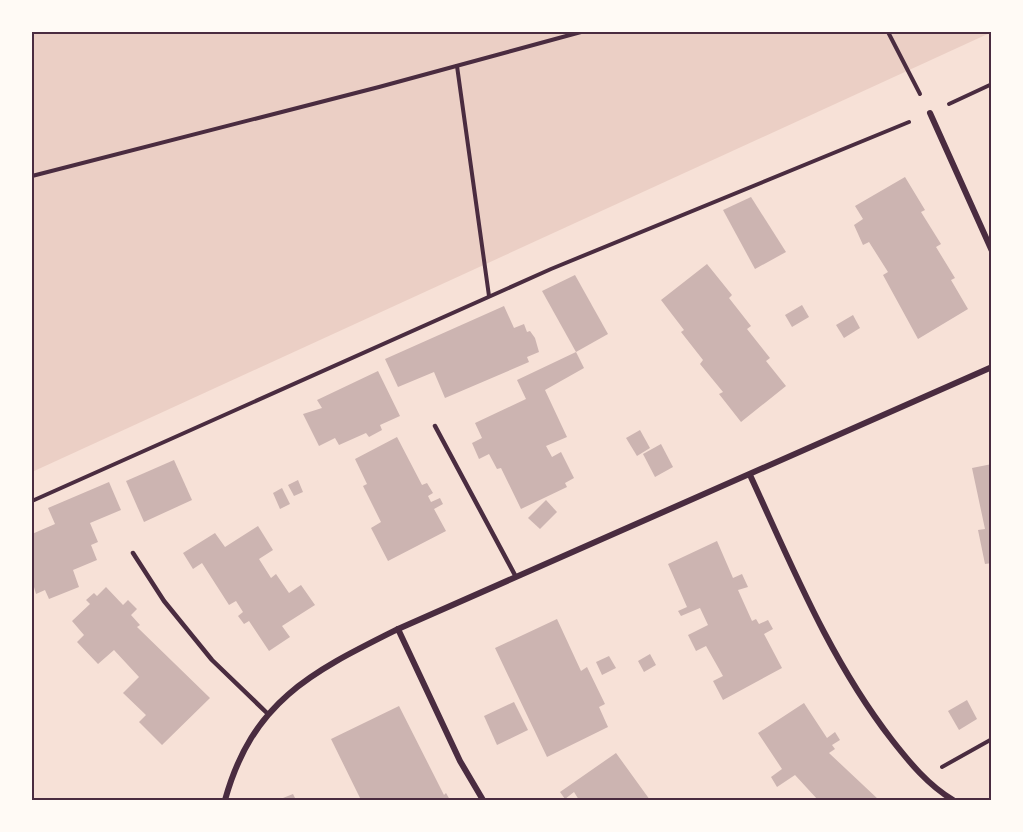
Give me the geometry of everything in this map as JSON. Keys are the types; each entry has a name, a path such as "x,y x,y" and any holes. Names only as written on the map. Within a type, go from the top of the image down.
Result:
{"street":[{"path":"930,113 992,251"},
{"path":"225,801 242,754 268,714 286,694 328,664 398,629 992,367"},
{"path":"750,475 822,629 849,678 874,717 923,777 953,801"},
{"path":"398,629 460,760 483,801"}],"lane":[{"path":"435,426 516,577"},
{"path":"133,553 164,601 212,660 268,714"}],"path":[{"path":"32,176 581,32"},
{"path":"888,32 930,113"},
{"path":"457,66 489,296"},
{"path":"32,501 489,296 930,113 992,84"},
{"path":"923,777 992,739"}],"shaded area":[{"path":"32,32 992,32 32,472"}],"building":[{"path":"905,177 925,210 921,212 941,244 936,247 955,278 951,280 968,309 918,339 883,275 888,272 869,242 863,245 854,225 863,219 855,206"},
{"path":"751,197 786,252 755,269 723,210"},
{"path":"707,264 732,295 729,298 751,326 747,329 770,358 766,361 786,386 741,422 719,394 723,392 700,364 703,360 681,332 684,330 661,300"},
{"path":"575,275 608,334 576,352 542,291"},
{"path":"802,305 809,317 792,327 785,315"},
{"path":"504,306 514,328 524,324 527,332 530,331 535,338 539,352 527,357 529,362 445,398 434,372 398,387 385,359"},
{"path":"853,315 860,328 844,338 836,325"},
{"path":"576,352 584,368 545,390 567,437 546,446 552,457 561,452 574,478 565,483 567,487 521,509 501,468 497,469 489,454 479,459 472,443 482,438 475,423 526,399 517,380"},
{"path":"378,371 400,416 380,425 382,430 369,437 366,433 339,445 335,438 319,446 303,414 322,408 317,400"},
{"path":"640,430 650,448 637,456 626,438"},
{"path":"397,437 422,485 427,483 433,493 428,496 431,502 440,498 443,504 434,509 446,531 388,561 371,528 381,522 363,486 367,484 355,459"},
{"path":"661,444 673,467 655,477 643,454"},
{"path":"174,460 192,500 144,522 126,481"},
{"path":"992,464 992,563 985,564 978,530 985,529 972,468"},
{"path":"298,480 303,492 294,496 288,485"},
{"path":"109,482 121,510 90,523 98,542 91,545 97,560 73,570 79,587 49,599 45,590 36,594 34,587 32,588 32,534 55,524 48,508"},
{"path":"282,488 290,504 280,509 273,493"},
{"path":"546,500 557,512 540,529 528,518"},
{"path":"258,526 273,550 259,559 271,578 276,574 289,593 301,585 315,605 282,626 290,637 269,651 249,621 244,624 238,616 243,612 236,601 229,605 202,563 193,569 183,553 215,533 225,547"},
{"path":"717,541 733,578 742,574 748,587 738,590 752,621 756,619 759,624 768,620 773,629 764,634 782,668 723,700 713,681 723,676 706,646 696,651 688,635 708,625 700,608 681,616 678,611 687,607 668,564"},
{"path":"106,587 123,605 128,600 137,609 131,615 140,625 137,627 210,698 162,745 139,722 146,715 123,693 139,677 114,650 98,664 77,642 84,635 72,621 90,604 86,600 94,593 97,596"},
{"path":"557,619 581,671 587,667 605,704 599,707 608,727 547,757 495,648"},
{"path":"650,654 656,665 644,672 638,661"},
{"path":"609,656 616,668 602,675 596,662"},
{"path":"967,700 977,719 959,730 948,711"},
{"path":"514,702 528,730 497,745 484,716"},
{"path":"804,703 827,738 835,732 840,740 832,745 835,749 829,753 879,800 818,800 795,775 777,787 771,777 782,769 758,733"},
{"path":"399,706 444,795 446,793 450,800 361,800 331,739"},
{"path":"616,753 650,800 579,800 574,792 565,799 560,792"},
{"path":"293,794 296,800 278,800"}]}
